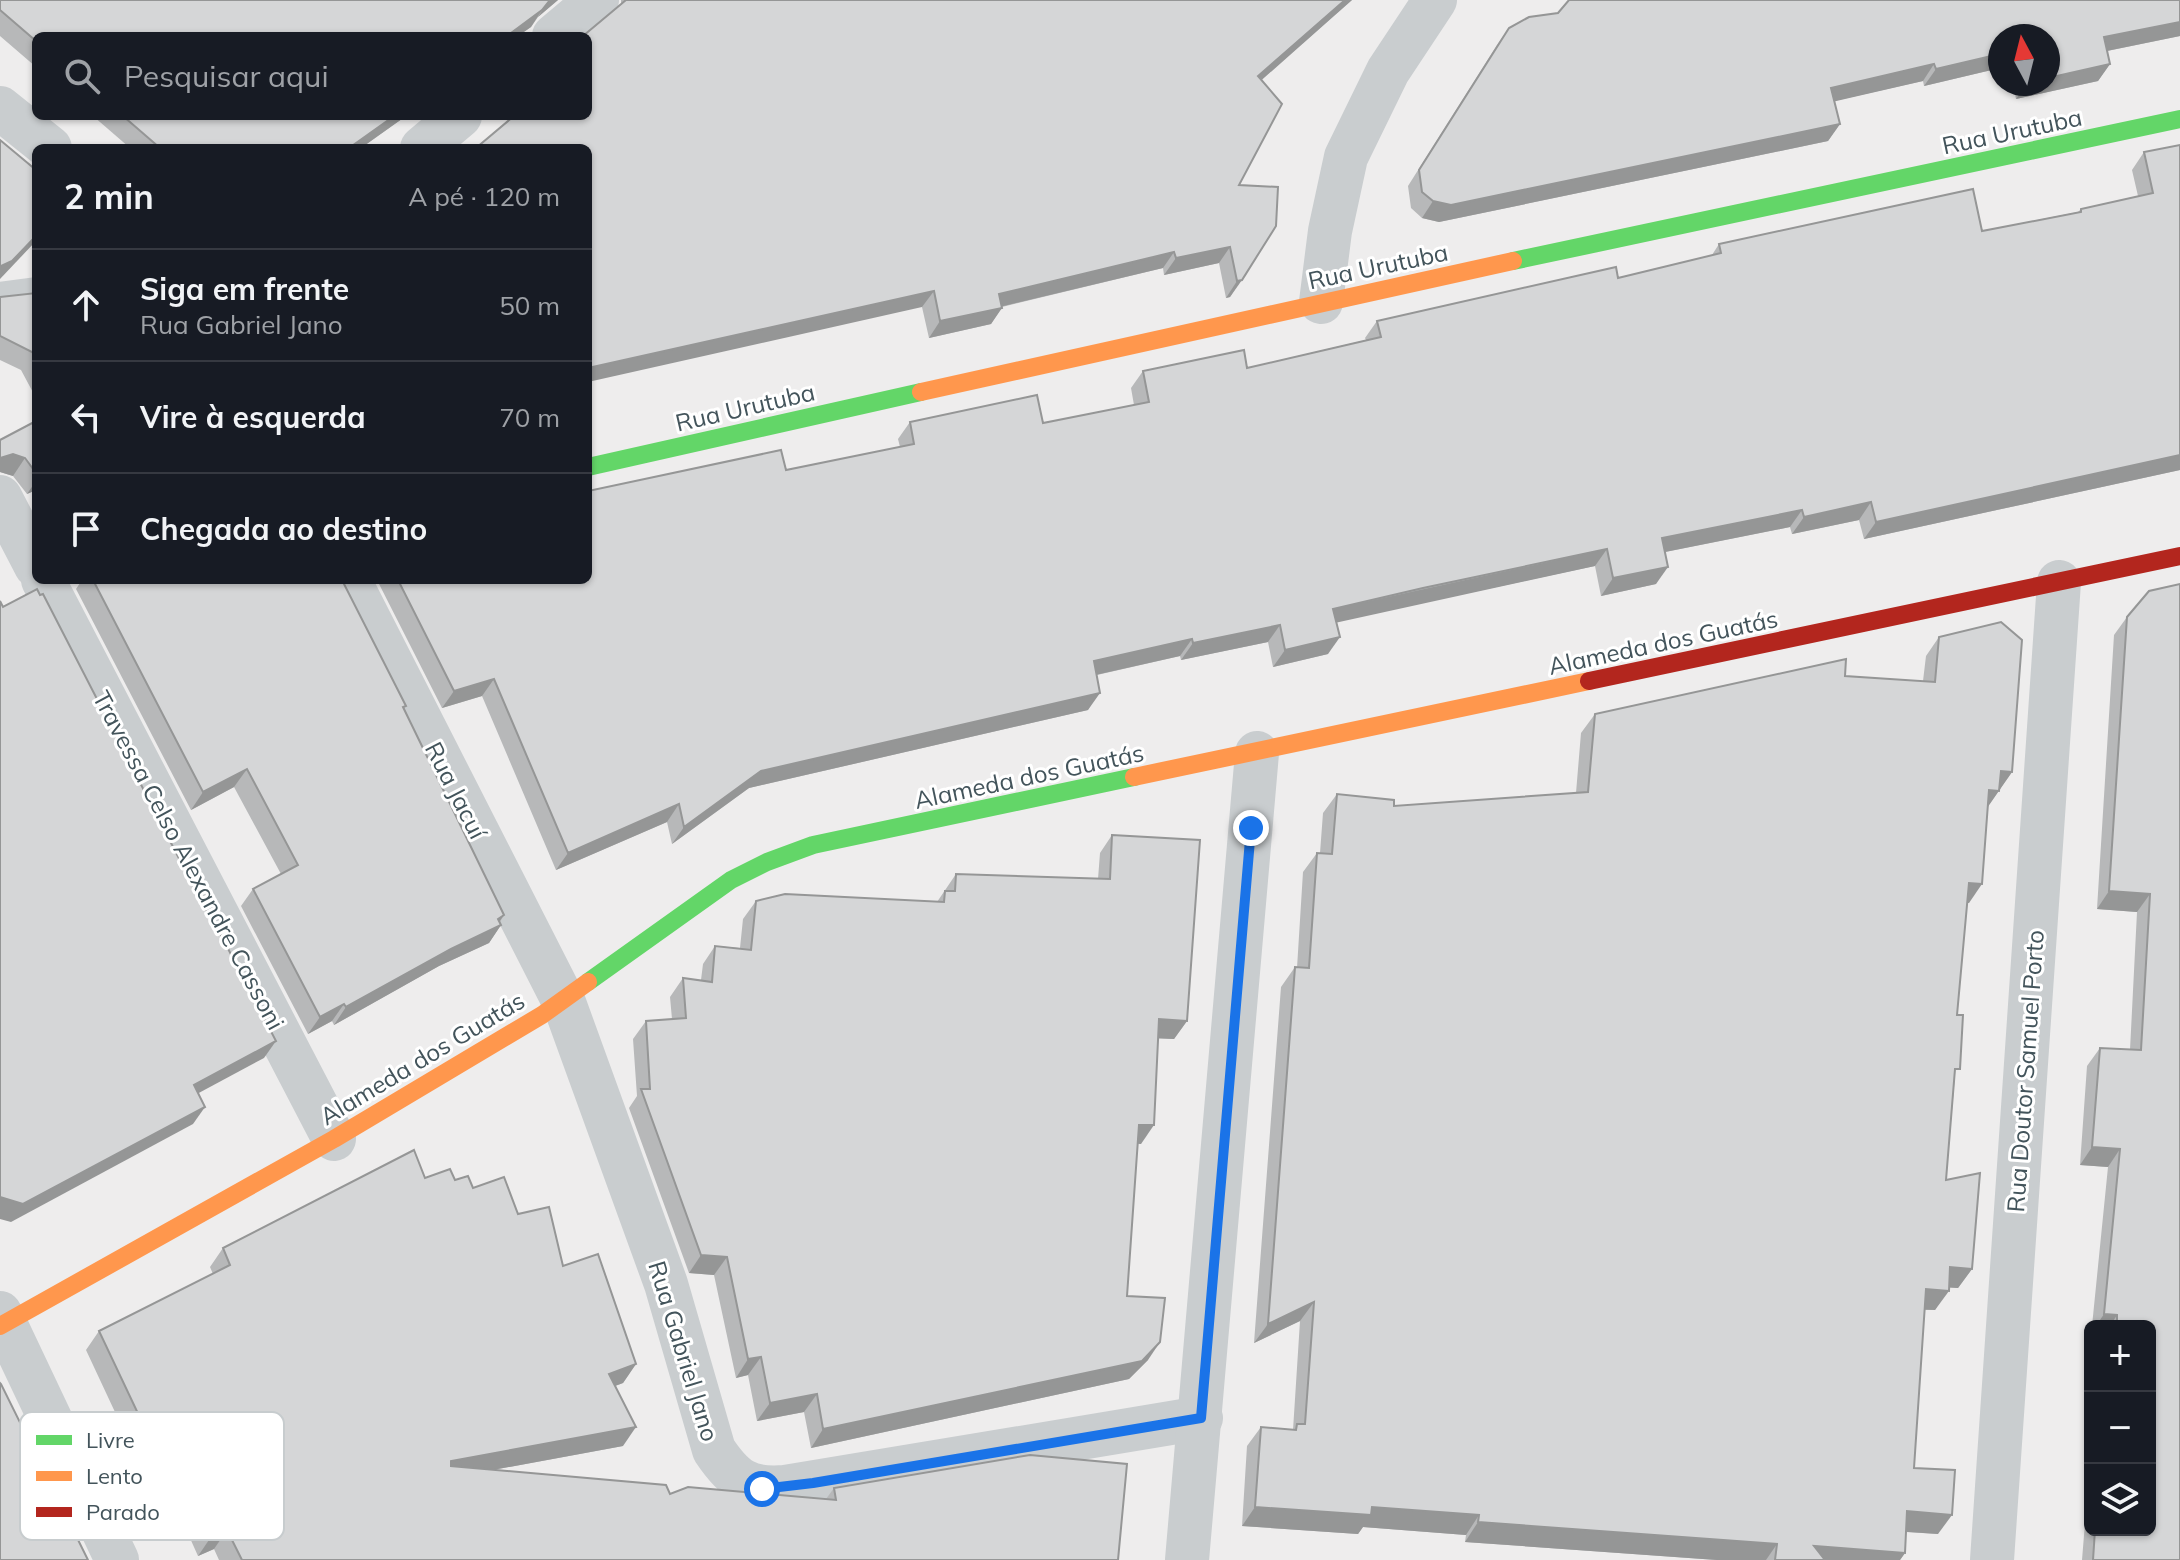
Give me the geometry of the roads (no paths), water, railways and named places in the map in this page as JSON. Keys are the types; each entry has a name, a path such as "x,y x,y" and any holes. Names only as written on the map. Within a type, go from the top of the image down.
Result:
{"street":[{"path":"559,32 597,0"},
{"path":"1321,302 1330,231 1346,157 1388,71 1435,0"},
{"path":"0,108 45,144"},
{"name":"Rua Urutuba","path":"592,466 1321,302 2180,119"},
{"path":"427,144 455,120"},
{"path":"0,497 32,558"},
{"name":"Alameda dos Guatás","path":"2,1321 334,1139 563,1000 731,880 767,862 813,845 2180,556"},
{"name":"Rua Doutor Samuel Porto","path":"1992,1560 2059,582"},
{"name":"Travessa Celso Alexandre Cassoni","path":"45,584 334,1139"},
{"name":"Rua Jacuí","path":"351,584 563,1000"},
{"path":"1187,1560 1257,753"},
{"name":"Rua Gabriel Jano","path":"563,1000 666,1284 714,1450 726,1468 743,1482 762,1489 813,1483 1201,1418"},
{"path":"2,1321 46,1412"},
{"path":"107,1540 117,1560"}],"lane":[{"path":"0,296 32,292"}]}
